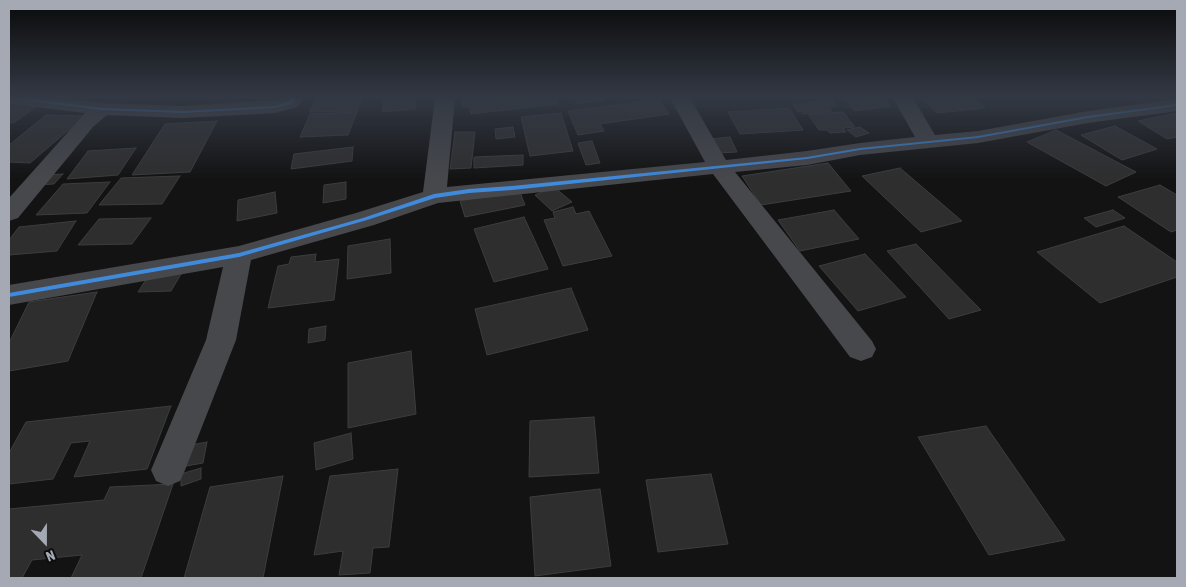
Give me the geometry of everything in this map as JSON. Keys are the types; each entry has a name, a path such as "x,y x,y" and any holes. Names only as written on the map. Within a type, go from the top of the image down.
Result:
{"street":[{"path":"9,213 84,125"},
{"path":"434,196 442,125"},
{"path":"696,125 720,168 861,349"},
{"path":"919,125 928,142"},
{"path":"9,295 239,255 365,220 434,196 469,191 720,168 978,137 1042,125"},
{"path":"168,470 221,340 239,255"}],"building":[{"path":"33,125 74,125 30,163 9,162 9,145"},
{"path":"164,125 215,125 190,172 132,175"},
{"path":"305,125 352,125 348,135 300,137"},
{"path":"523,125 565,125 573,151 530,156"},
{"path":"574,125 601,125 604,131 578,135"},
{"path":"735,125 800,125 803,130 740,134"},
{"path":"816,125 854,125 855,127 843,128 846,132 830,133 827,130 819,130"},
{"path":"1145,125 1177,125 1177,137 1167,139"},
{"path":"1115,126 1157,149 1122,160 1081,135"},
{"path":"513,127 515,137 496,139 495,129"},
{"path":"860,127 869,133 856,137 847,130"},
{"path":"1056,130 1136,172 1106,186 1027,142"},
{"path":"455,132 475,132 471,168 450,169"},
{"path":"730,137 737,152 717,153 710,139"},
{"path":"592,141 600,163 586,165 578,143"},
{"path":"353,147 352,161 291,169 294,154"},
{"path":"136,148 118,175 67,179 88,151"},
{"path":"523,155 523,165 474,168 474,157"},
{"path":"828,163 851,191 761,205 742,176"},
{"path":"900,168 962,221 921,232 862,176"},
{"path":"63,174 54,184 37,185 46,175"},
{"path":"180,176 162,204 99,205 121,178"},
{"path":"110,182 87,213 36,215 63,184"},
{"path":"346,182 346,199 323,203 324,185"},
{"path":"1160,185 1177,195 1177,230 1171,232 1118,197"},
{"path":"554,187 572,202 552,211 535,195"},
{"path":"519,190 525,205 465,217 460,201"},
{"path":"275,192 277,213 237,221 238,200"},
{"path":"573,207 576,214 589,211 612,256 563,266 544,220 555,218 553,212"},
{"path":"834,210 859,239 800,251 778,220"},
{"path":"1113,210 1125,218 1096,227 1084,218"},
{"path":"524,217 548,269 494,282 474,229"},
{"path":"151,218 132,244 78,245 99,219"},
{"path":"76,221 57,251 9,255 9,240 19,227"},
{"path":"1124,226 1177,262 1177,277 1100,303 1037,252"},
{"path":"390,239 391,273 347,279 348,246"},
{"path":"916,244 981,310 949,319 887,251"},
{"path":"316,254 315,262 339,259 334,300 268,308 278,266 289,264 291,257"},
{"path":"865,254 906,297 858,311 819,266"},
{"path":"181,274 171,291 138,292 149,275"},
{"path":"571,288 588,330 487,355 475,309"},
{"path":"97,292 68,361 9,371 9,343 29,302"},
{"path":"326,326 325,340 308,343 309,329"},
{"path":"411,351 416,414 348,428 348,363"},
{"path":"171,406 147,469 74,477 90,441 71,443 53,479 9,484 9,453 26,422"},
{"path":"594,417 599,473 529,477 530,421"},
{"path":"986,426 1065,540 989,555 918,437"},
{"path":"351,433 353,459 316,470 314,443"},
{"path":"207,442 203,463 175,468 180,447"},
{"path":"201,468 201,479 181,486 181,474"},
{"path":"398,469 389,547 373,548 370,573 339,575 343,551 314,555 330,476"},
{"path":"711,474 728,544 658,552 646,480"},
{"path":"283,476 263,578 184,578 210,487"},
{"path":"173,484 141,578 71,578 82,555 32,560 22,578 9,578 9,509 104,500 110,487"},
{"path":"600,489 611,566 535,576 530,497"}],"cycle path":[{"path":"9,295 239,255 365,219 434,196 807,158 860,149 978,137 1042,125"}]}
